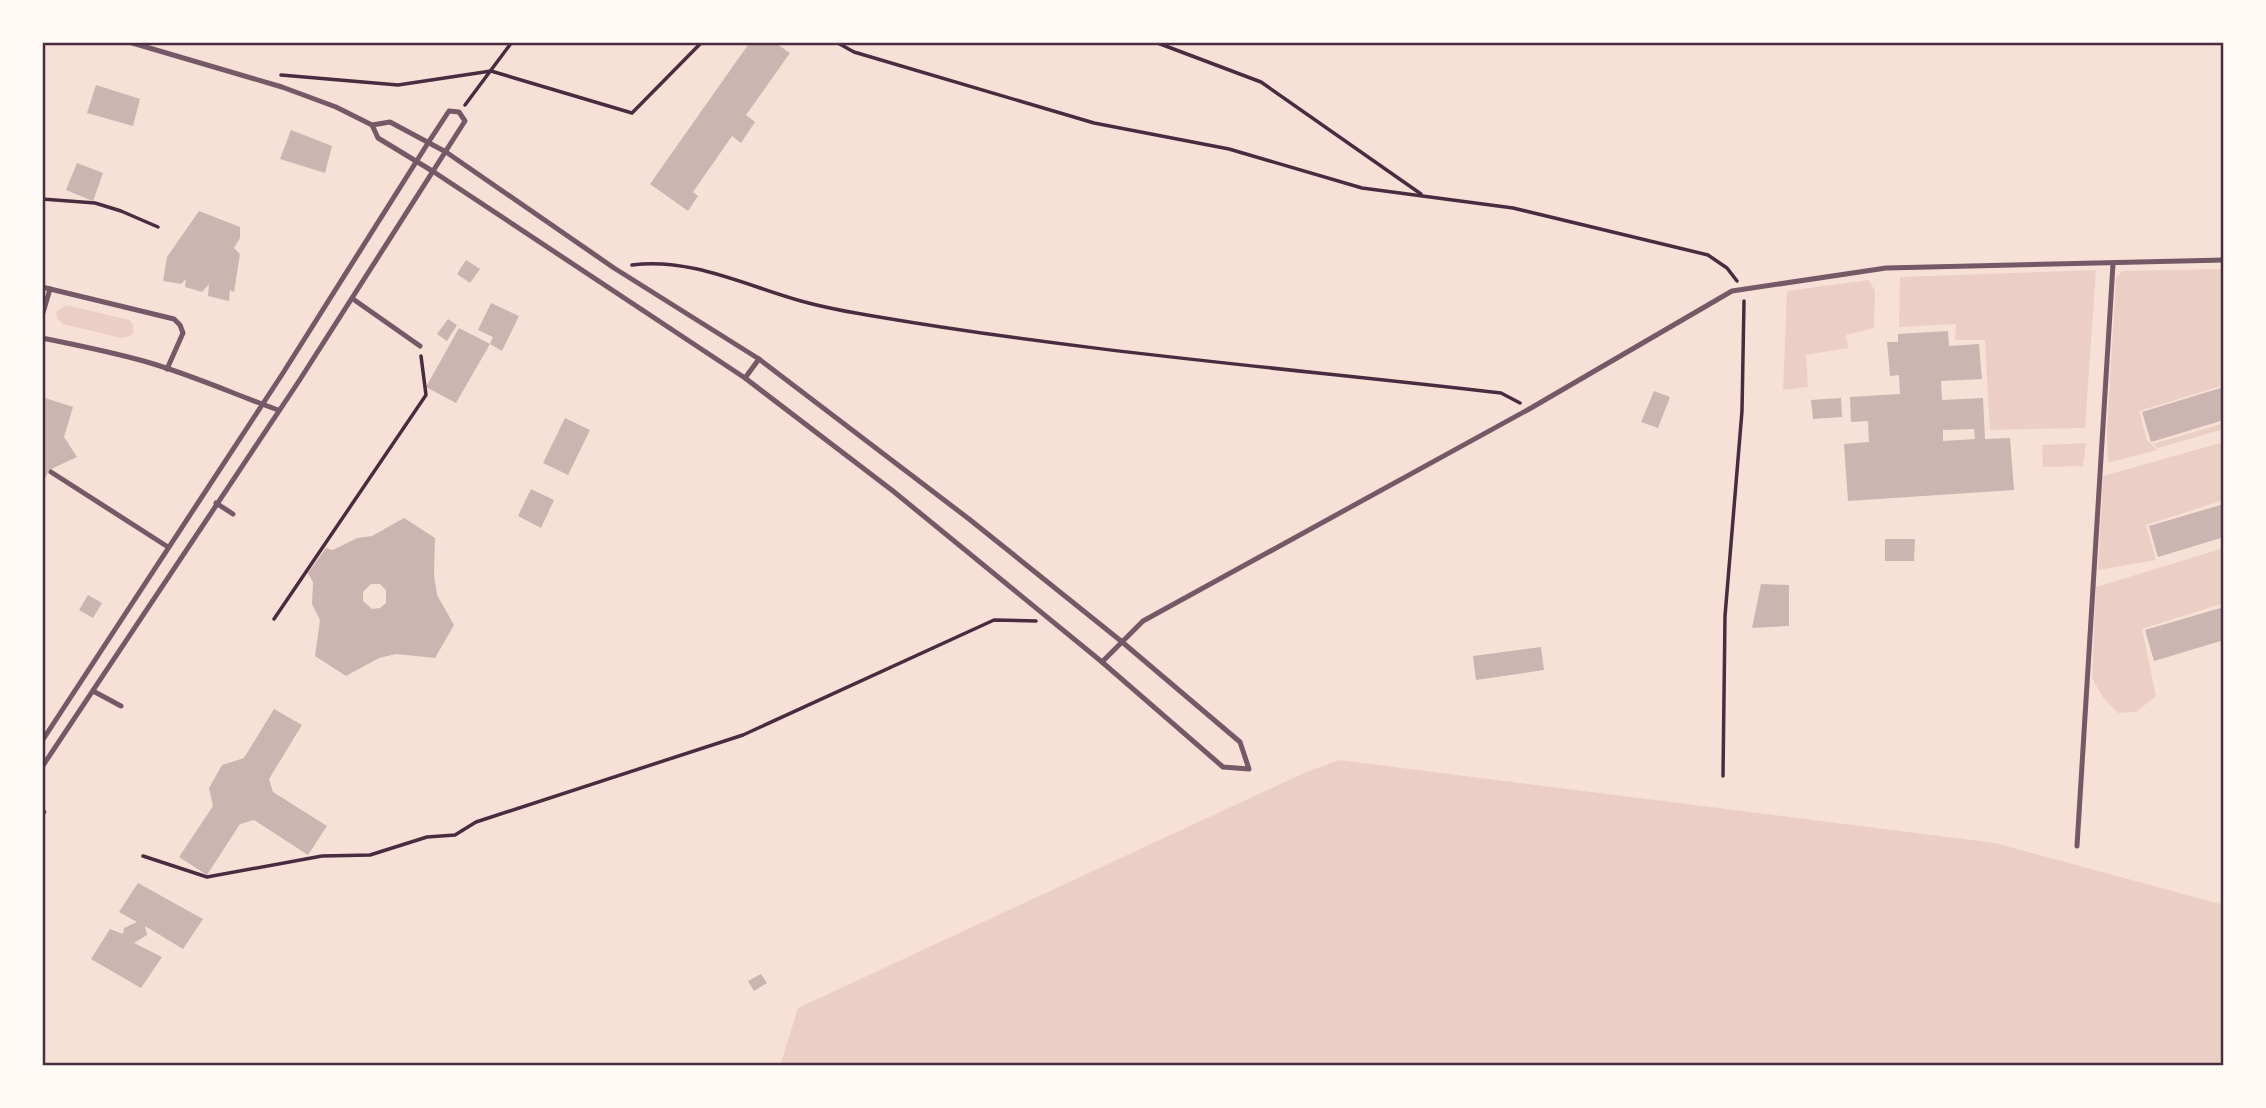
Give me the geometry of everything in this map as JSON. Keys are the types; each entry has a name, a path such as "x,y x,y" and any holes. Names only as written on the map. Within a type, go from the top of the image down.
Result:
{"lane":[{"path":"129,42 282,87 336,107 372,125 390,122 446,152 614,268 759,359 969,519 1121,641 1240,742 1249,769 1223,767 1101,662 893,491 745,378 434,172 378,138 372,125"},
{"path":"42,741 449,111 459,112 465,121 434,172 353,299 42,767"},
{"path":"1101,662 1143,621 1531,408 1732,291 1886,268 2224,260"},
{"path":"2077,846 2113,264"},
{"path":"42,287 174,319 183,333 167,369"},
{"path":"42,317 50,289"},
{"path":"353,299 420,346"},
{"path":"42,338 94,348 167,369 278,410"},
{"path":"745,378 759,359"},
{"path":"51,472 168,547"},
{"path":"216,503 233,514"},
{"path":"141,589 153,599"},
{"path":"93,691 121,706"}],"path":[{"path":"459,112 512,42"},
{"path":"274,76 288,74 398,85 491,71 632,113 702,42"},
{"path":"836,42 854,52 1094,123 1229,149 1362,188 1513,208 1708,255 1727,268 1743,289 1745,316 1742,411 1725,616 1723,776"},
{"path":"1155,42 1261,82 1424,196"},
{"path":"42,199 95,203 158,227"},
{"path":"614,268 651,263 712,272 804,302 878,317 1045,341 1501,393 1531,408"},
{"path":"274,619 426,395 420,346"},
{"path":"144,856 206,877 322,856 370,855 427,837 455,835 476,822 743,735 994,620 1052,622"}],"shaded area":[{"path":"2224,269 2224,377 2220,379 2221,386 2139,411 2147,440 2157,450 2108,463 2107,429 2116,278 2122,271"},
{"path":"2096,270 2085,428 1990,430 1985,340 1955,340 1956,324 1899,327 1900,277"},
{"path":"1869,280 1875,291 1874,328 1846,335 1848,348 1806,355 1808,387 1783,390 1787,291"},
{"path":"66,305 129,320 133,324 133,333 121,338 63,324 57,318 56,312"},
{"path":"2224,423 2224,429 2158,448 2153,444"},
{"path":"2224,442 2224,500 2146,525 2156,560 2098,570 2103,476"},
{"path":"2086,443 2083,466 2043,467 2042,445"},
{"path":"2224,548 2224,603 2142,629 2156,696 2136,712 2118,713 2102,696 2092,678 2096,587"},
{"path":"1339,760 1995,843 2224,905 2224,1066 780,1066 798,1008 1304,773"}],"building":[{"path":"750,42 774,42 790,53 746,115 755,122 741,143 732,136 693,192 698,196 688,211 650,184"},
{"path":"96,85 140,99 133,126 87,113"},
{"path":"291,130 332,146 325,173 280,159"},
{"path":"77,163 103,173 93,201 66,190"},
{"path":"199,211 240,227 240,238 234,248 240,254 234,292 230,290 229,301 208,296 209,284 202,292 185,287 186,279 181,284 163,281 167,257"},
{"path":"466,260 480,269 470,283 457,274"},
{"path":"491,303 519,316 502,351 490,344 493,337 478,330"},
{"path":"448,319 457,325 447,341 437,334"},
{"path":"459,328 490,344 456,403 426,387"},
{"path":"1948,331 1949,346 1979,344 1982,379 1941,381 1942,400 1983,398 1985,439 2010,438 2014,490 1848,501 1844,444 1869,442 1868,421 1851,422 1850,397 1900,394 1899,375 1890,376 1887,342 1898,342 1898,334","holes":["1974,429 1975,439 1943,441 1943,430"]},
{"path":"2224,387 2224,420 2151,442 2142,412"},
{"path":"1654,391 1670,397 1658,428 1641,422"},
{"path":"42,397 73,407 64,437 77,457 49,470 42,485"},
{"path":"1841,398 1842,417 1813,419 1811,400"},
{"path":"565,418 590,430 568,475 543,463"},
{"path":"531,489 554,500 541,528 518,516"},
{"path":"2224,504 2224,537 2158,557 2149,526"},
{"path":"404,518 435,538 434,575 437,595 454,625 435,658 396,654 379,658 346,676 315,656 320,620 312,604 313,582 308,573 326,548 333,550 357,538 372,536","holes":["371,584 380,584 386,590 386,603 380,608 372,609 363,601 363,592"]},
{"path":"1885,539 1915,539 1914,561 1885,561"},
{"path":"1761,584 1789,585 1789,626 1752,628"},
{"path":"88,595 102,603 93,618 79,610"},
{"path":"2224,607 2224,640 2154,661 2145,630"},
{"path":"1541,647 1544,670 1476,680 1473,656"},
{"path":"274,709 302,725 269,779 273,792 327,826 308,855 254,820 240,824 207,875 179,857 213,806 209,788 222,765 244,758"},
{"path":"138,883 203,919 183,949 145,926 147,935 134,943 162,957 141,988 91,959 110,929 123,934 124,928 137,922 119,912"},
{"path":"761,974 767,983 754,991 748,981"}]}
